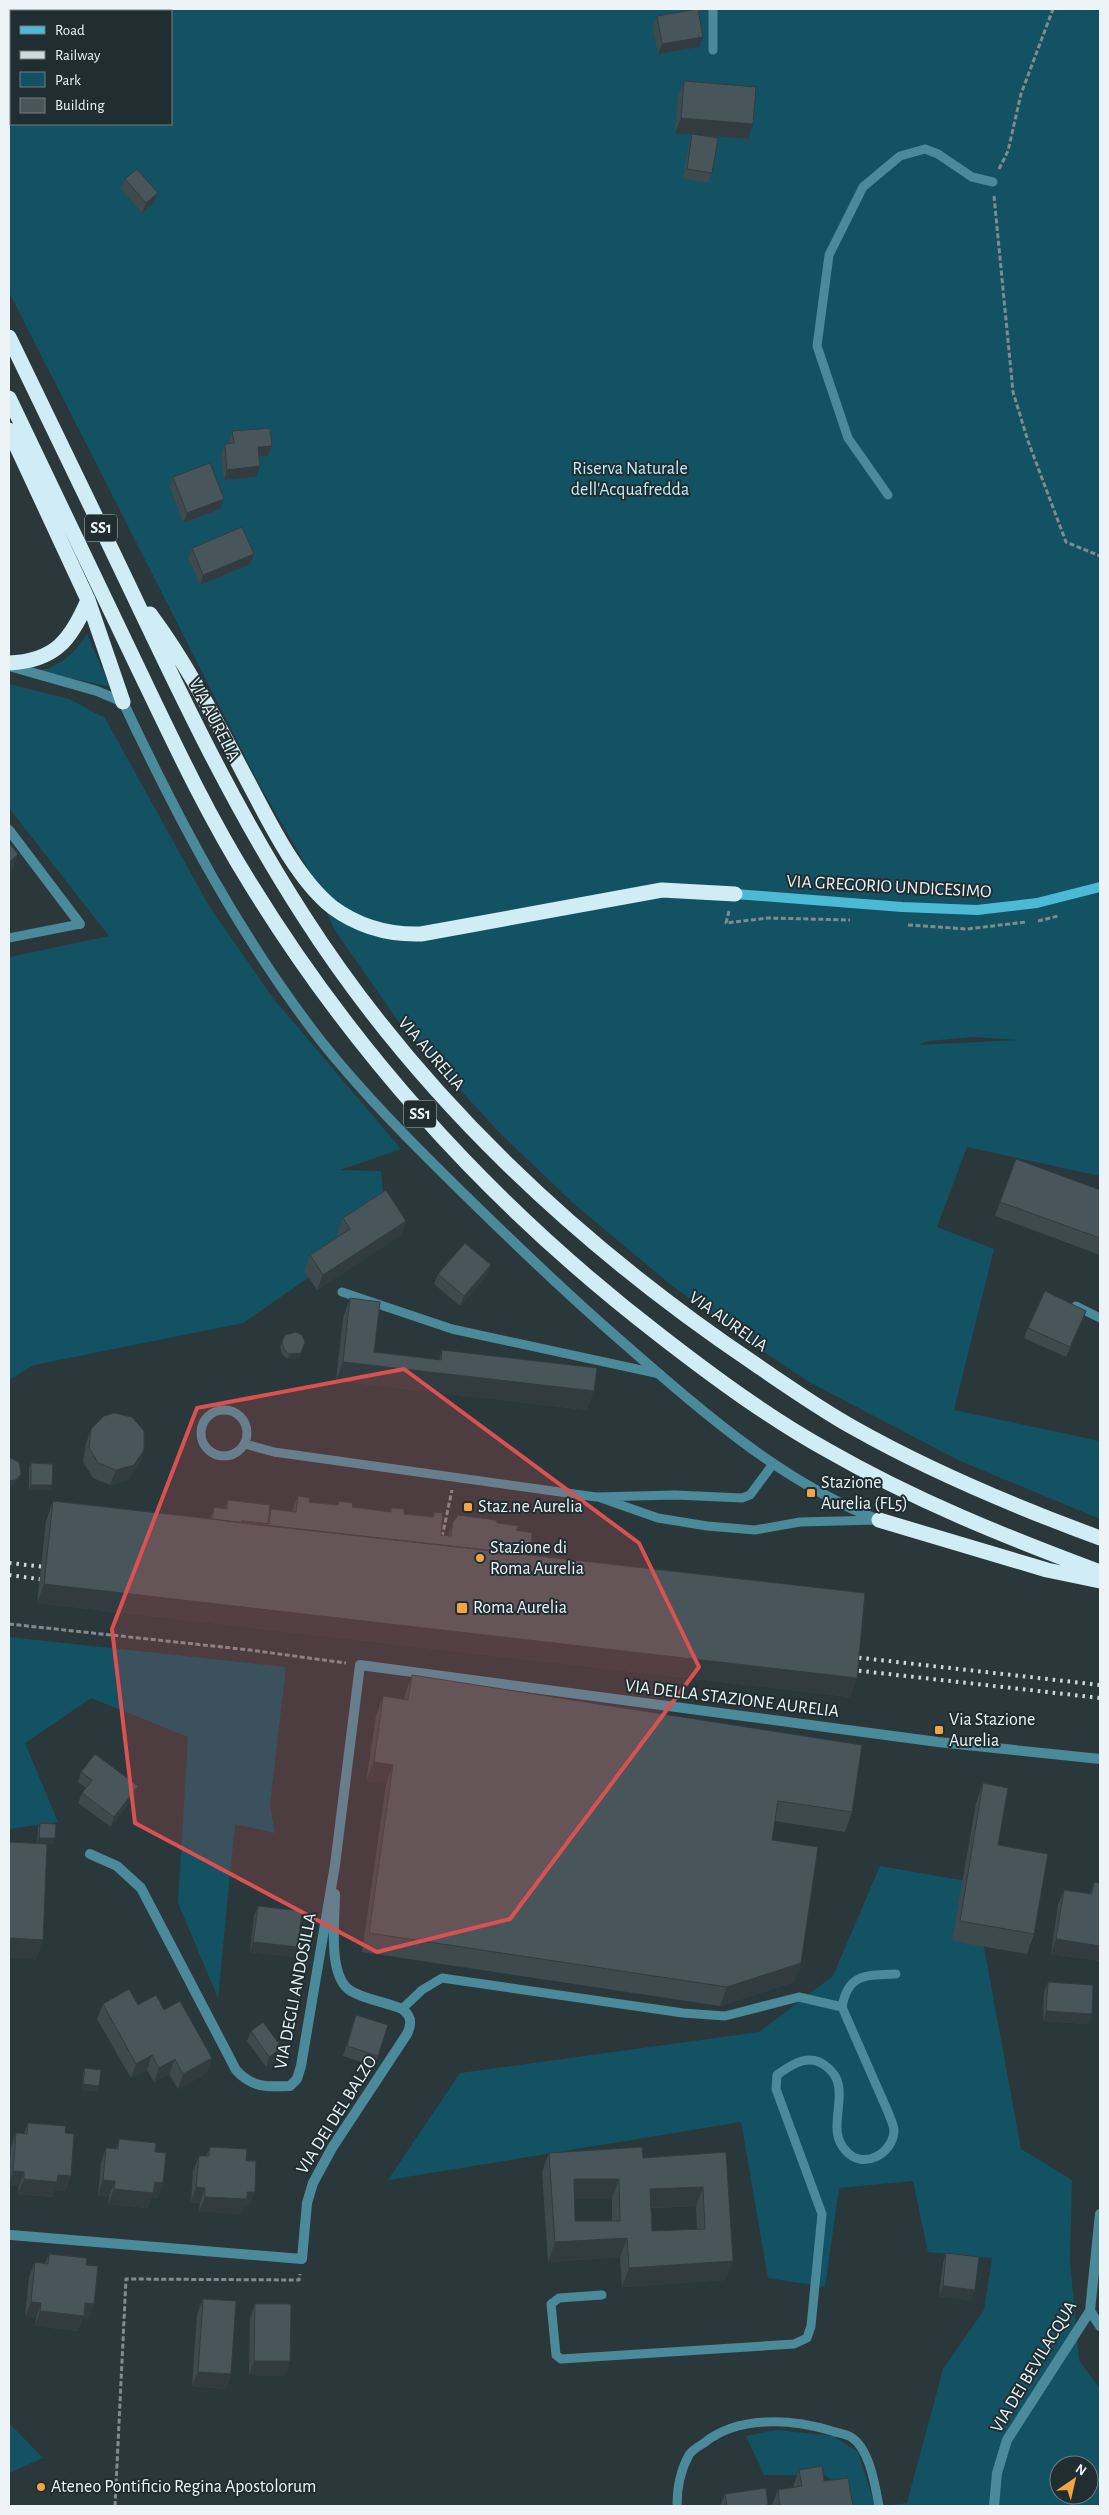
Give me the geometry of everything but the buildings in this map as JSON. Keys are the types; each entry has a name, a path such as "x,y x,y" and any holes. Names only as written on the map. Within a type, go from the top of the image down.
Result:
{"highway":[{"path":"9,332 18,357"},
{"name":"VIA AURELIA","path":"9,337 186,708 228,789 304,918 385,1030 449,1104 512,1168 590,1238 666,1300 730,1348 856,1429 946,1474 1100,1538"},
{"name":"SS1","path":"9,398 180,756 234,858 261,902 333,1005 440,1137 509,1207 574,1267 694,1362 759,1408 849,1462 941,1508 1016,1541 1100,1572"},
{"path":"9,430 88,600 123,702"},
{"path":"129,587 190,673 268,818 300,869 325,900 358,923 388,932 421,934 662,890 735,894"},
{"path":"9,665 38,658 57,649 72,633 88,600"},
{"path":"879,1520 1047,1570 1100,1581"}],"street":[{"path":"9,665 97,691 123,702 182,823 221,895 267,967 321,1041 393,1124 507,1238 660,1374 773,1464 830,1499 879,1520"},
{"path":"9,830 80,924"},
{"name":"VIA GREGORIO UNDICESIMO","path":"735,894 902,908 977,910 1037,903 1100,887"},
{"name":"VIA DELLA STAZIONE AURELIA","path":"360,1665 938,1742 1100,1758"},
{"name":"VIA DEGLI ANDOSILLA","path":"90,1854 117,1866 141,1888 232,2063 247,2080 266,2087 290,2086 297,2079 301,2066 335,1865 360,1665"},
{"path":"335,1865 336,1965 341,1982 352,1992 402,2009"},
{"name":"VIA DEI DEL BALZO","path":"11,2235 302,2259 307,2203 313,2182 332,2148 408,2034 411,2022 408,2014 402,2009"},
{"name":"VIA DEI BEVILACQUA","path":"994,2506 997,2473 1008,2440 1090,2311 1100,2214"},
{"path":"1090,2311 1100,2326"}],"lane":[{"path":"712,50 713,9"},
{"path":"888,495 848,438 817,346 830,255 863,187 900,156 924,149 938,154 972,177 992,182"},
{"path":"9,938 80,924"},
{"path":"342,1292 452,1329 660,1374"},
{"path":"1068,1302 1100,1318"},
{"path":"229,1410 237,1413 246,1426 245,1444 231,1456 222,1457 213,1454 202,1442 201,1426 213,1412 229,1410"},
{"path":"245,1444 274,1452 596,1497 675,1495 742,1498 750,1494 773,1464"},
{"path":"596,1497 658,1518 707,1526 754,1530 800,1522 879,1520"},
{"path":"602,2295 559,2298 551,2304 556,2355 561,2359 794,2344 807,2338 811,2326 822,2214 776,2089 776,2075 793,2064 808,2060 821,2061 833,2072 838,2083 837,2132 840,2145 848,2154 862,2160 876,2158 888,2147 894,2130 842,2007 845,1994 854,1981 868,1975 896,1974"},
{"path":"402,2009 422,1990 442,1978 683,2013 725,2016 799,1997 842,2007"},
{"path":"676,2506 677,2483 690,2453 712,2436 736,2426 795,2422 851,2437 866,2456 879,2506"}],"path":[{"path":"1053,9 1021,94 1008,151 992,182 1013,392 1028,441 1066,542 1100,556"},
{"path":"441,1541 456,1477"},
{"path":"9,1624 250,1650 360,1665"},
{"path":"115,2506 126,2279 299,2280"}],"highlighted area":[{"path":"404,1369 639,1543 699,1667 510,1919 377,1952 135,1823 112,1629 197,1408"}],"green space":[{"name":"Riserva Naturale dell'Acquafredda","path":"9,9 1100,9 1100,1176 967,1147 937,1227 994,1249 954,1410 1100,1441 1100,1519 958,1460 811,1383 743,1338 670,1284 573,1203 499,1132 403,1028 334,929 307,867 258,782 9,292","holes":["974,1037 1018,1040 918,1045 928,1041"]},
{"path":"87,634 110,687 40,671 62,661"},
{"path":"9,684 69,699 105,718 209,906 273,998 401,1149 340,1170 381,1171 386,1224 243,1323 34,1365 9,1380 9,957 109,936 9,808"},
{"path":"9,1637 286,1667 270,1805 275,1833 235,1824 218,1998 178,1903 188,1737 91,1698 25,1743 58,1822 9,1829"},
{"path":"880,1866 972,1882 1021,2149 1072,2180 1070,2261 1079,2360 1100,2389 1100,2506 884,2506 907,2503 943,2369 984,2310 992,2258 928,2252 913,2181 839,2188 825,2287 768,2278 741,2122 388,2180 460,2073 759,2032 833,1976"},
{"path":"9,2423 43,2458 9,2473"},
{"path":"776,2430 833,2436 858,2452 875,2506 850,2506 848,2490 824,2475 764,2475 746,2436"}],"railway":[{"path":"9,1563 54,1568"},
{"path":"9,1575 53,1581"},
{"path":"844,1656 1100,1685"},
{"path":"844,1669 1100,1698"}],"place":[{"name":"Stazione Aurelia (FL5)","path":"811,1493"},
{"name":"Staz.ne Aurelia","path":"468,1507"},
{"name":"Stazione di Roma Aurelia","path":"480,1558"},
{"name":"Roma Aurelia","path":"462,1608"},
{"name":"Via Stazione Aurelia","path":"939,1730"},
{"name":"Ateneo Pontificio Regina Apostolorum","path":"41,2487"}]}
